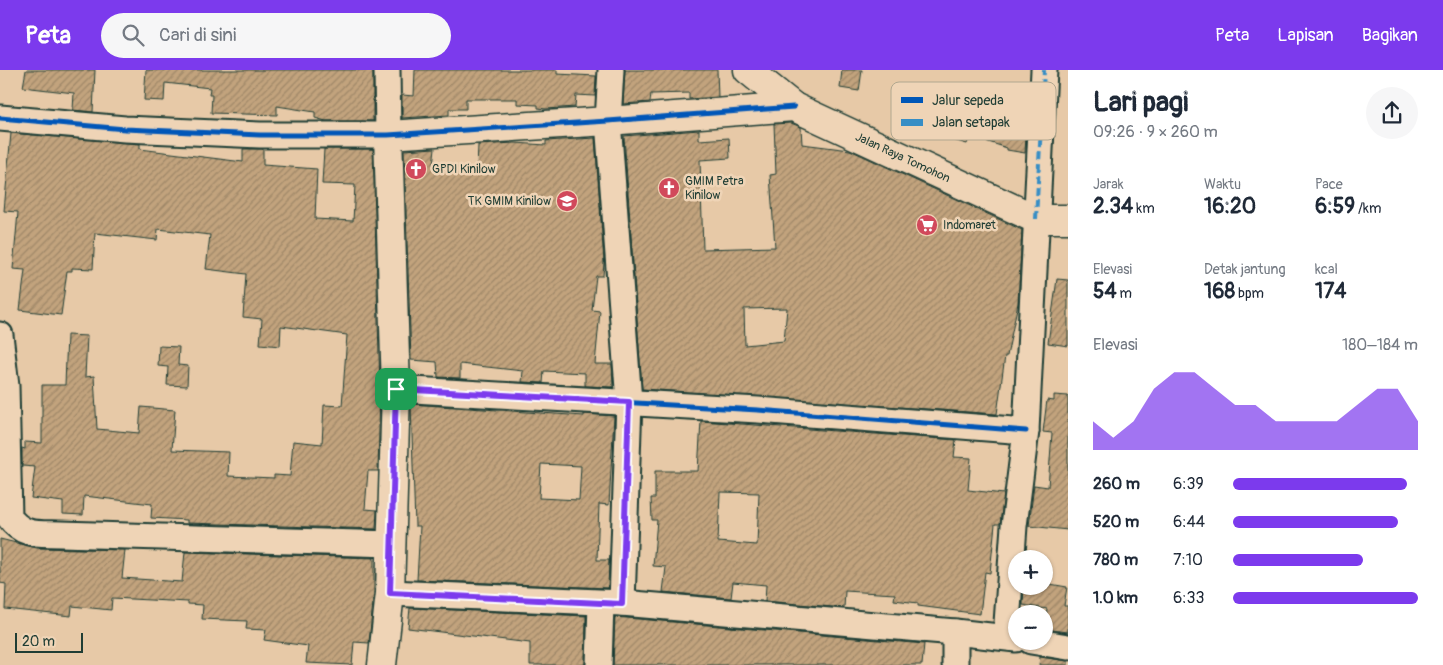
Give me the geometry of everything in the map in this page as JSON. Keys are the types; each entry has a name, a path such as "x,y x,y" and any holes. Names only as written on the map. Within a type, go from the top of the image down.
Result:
{"main road":[{"name":"Jalan Raya Tomohon","path":"748,70 794,106 1036,219 1068,218"},
{"path":"382,665 390,593 396,389 388,135 608,121 794,106"}],"street":[{"path":"0,98 7,118 125,129 260,135 388,135 387,70"},
{"path":"599,665 612,604 629,402 608,121 611,70"},
{"path":"1012,605 1014,526 1026,431 1040,140"},
{"path":"0,335 6,386 4,518 18,529 30,532 392,544"},
{"path":"396,389 629,402 1026,431"},
{"path":"390,593 612,604 1008,638"},
{"path":"955,632 955,665"},
{"path":"1053,645 1068,647"}],"building":[{"path":"26,70 95,70 93,112 73,110 74,93 23,87"},
{"path":"146,70 373,70 373,121 326,121 315,118 315,112 277,106 277,115 211,113 212,95 209,95 210,88 165,83 164,101 144,100"},
{"path":"415,70 557,70 557,74 596,76 595,96 576,95 575,107 546,109 538,108 538,105 517,104 517,99 466,99 466,109 449,109 449,115 402,118 402,95 414,96"},
{"path":"625,70 717,70 718,97 689,99 689,93 651,94 650,102 623,104"},
{"path":"842,70 862,70 859,91 840,88"},
{"path":"791,123 801,127 802,144 850,150 1022,230 1018,303 1007,356 1005,356 997,414 642,389 624,136 699,130 699,140 729,138 730,158 700,160 703,249 775,247 770,175 776,174 774,124","holes":["787,308 784,341 745,345 744,309"]},
{"path":"11,133 140,144 140,149 243,162 243,149 263,149 263,165 317,169 315,219 353,221 355,185 322,184 324,149 373,149 380,389 378,471 368,471 365,509 377,510 376,529 187,523 187,520 151,518 152,504 84,496 83,515 63,514 63,502 31,498 35,467 22,466 22,448 25,449 25,442 42,443 42,385 65,385 67,335 87,336 85,377 94,376 97,429 139,433 141,407 175,410 172,450 229,452 228,476 274,478 274,475 290,476 293,441 322,444 324,405 342,406 347,335 281,326 280,346 260,344 262,319 243,317 246,274 206,269 210,235 158,229 157,240 95,233 93,269 72,268 72,271 67,271 61,315 20,310 25,270 13,269 18,212 4,211"},
{"path":"595,138 604,262 603,276 596,276 592,310 600,311 595,364 612,364 613,387 585,386 585,373 544,371 543,383 522,382 523,371 460,364 460,378 438,377 437,362 411,360 404,150 435,148 433,165 477,169 478,145 515,143 546,145 546,141"},
{"path":"953,140 968,140 967,144"},
{"path":"982,140 1026,140 1025,153 1007,150 1007,148"},
{"path":"1057,279 1068,280 1068,346 1048,343"},
{"path":"159,346 179,347 178,365 188,366 187,386 167,385 168,367 158,366"},
{"path":"1054,395 1068,396 1068,530 1029,526 1034,485 1048,487 1052,433 1043,432 1047,400 1054,401"},
{"path":"411,404 584,416 584,414 614,416 609,505 599,504 597,560 609,560 608,588 417,580 420,526 415,526","holes":["541,464 581,466 579,500 539,498"]},
{"path":"701,421 956,440 954,457 971,458 968,490 1004,494 1000,524 995,524 990,573 985,572 980,614 918,606 918,603 894,600 895,594 845,591 844,608 765,601 766,585 733,582 731,598 663,592 666,567 653,566 657,520 652,520 651,498 655,498 655,471 698,471","holes":["720,492 759,493 757,545 718,542"]},
{"path":"0,539 37,548 125,550 122,578 182,582 185,552 374,558 374,592 369,643 354,642 352,665 306,663 308,646 264,640 266,630 246,629 247,621 202,619 203,605 188,604 188,602 112,598 111,610 72,606 71,616 5,609 6,584 0,583"},
{"path":"1053,585 1067,587 1064,606 1068,606 1068,632 1053,630 1053,605 1023,605 1024,595 1053,595"},
{"path":"410,608 586,616 585,665 530,665 530,643 408,628"},
{"path":"615,617 924,644 922,665 613,665"},
{"path":"1040,657 1068,661 1068,665 1039,665"}],"marked path":[{"path":"1043,82 1044,70"},
{"path":"1036,219 1040,140"}],"cycle path":[{"path":"0,118 125,129 260,135 388,135 794,107"},
{"path":"396,389 758,410 1026,431"}],"place":[{"name":"GPDI Kinilow","path":"416,169"},
{"name":"GMIM Petra Kinilow","path":"669,188"},
{"name":"TK GMIM Kinilow","path":"567,201"},
{"name":"Indomaret","path":"927,225"}],"route":[{"path":"396,389 629,402 622,604 390,593 396,389"}]}
